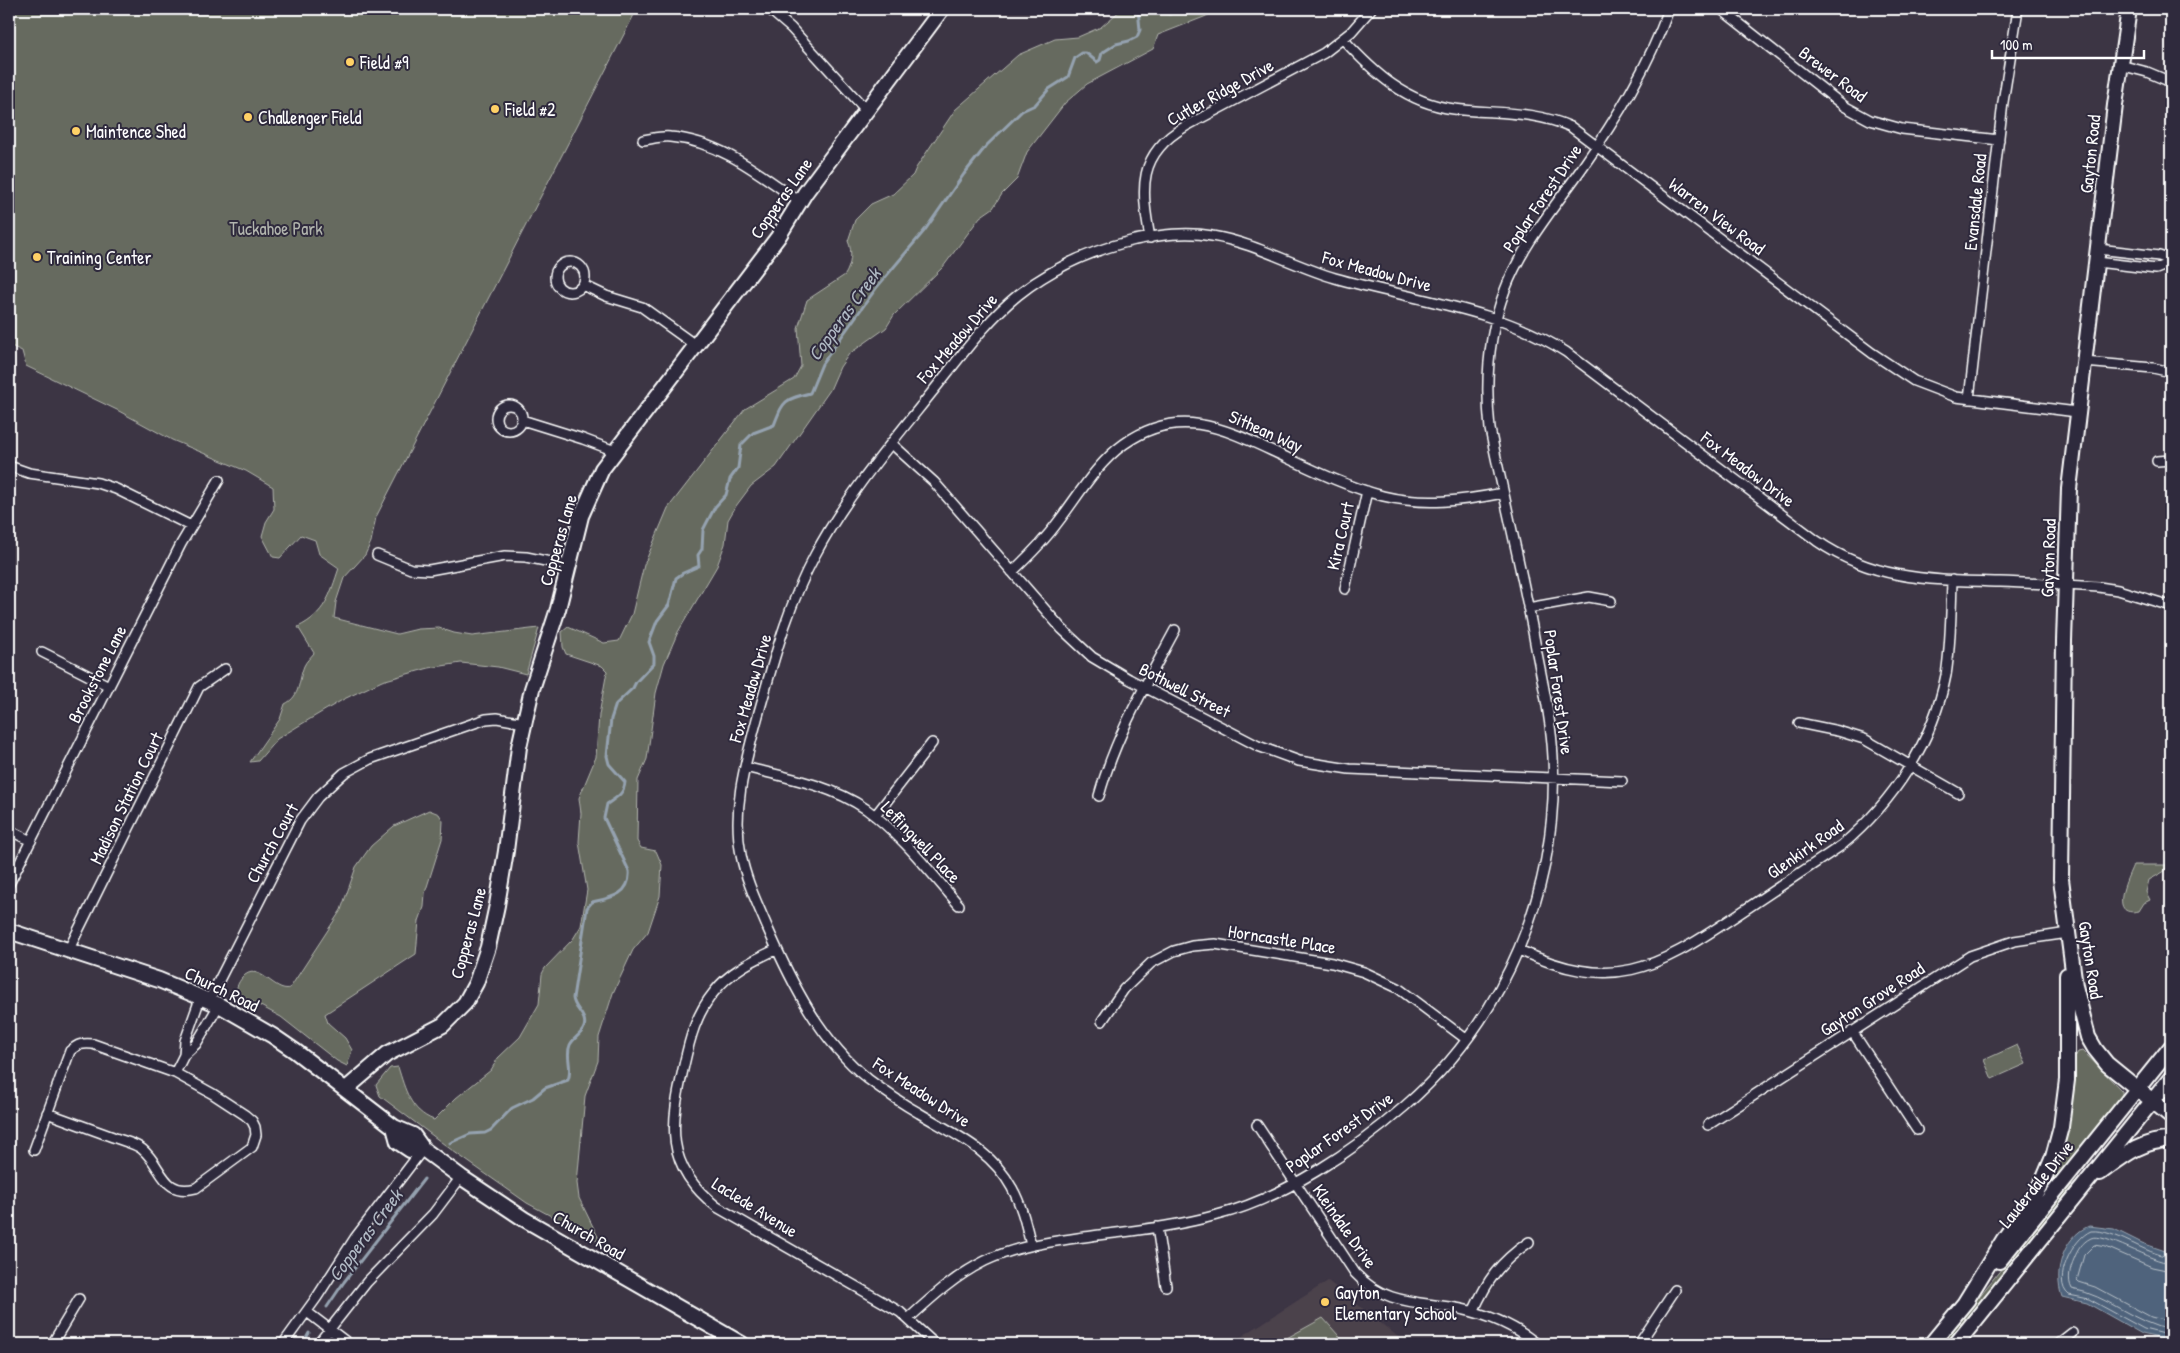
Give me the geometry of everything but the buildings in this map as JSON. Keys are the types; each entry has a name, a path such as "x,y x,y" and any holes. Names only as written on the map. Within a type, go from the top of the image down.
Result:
{"street":[{"path":"769,9 791,28 866,110"},
{"name":"Copperas Lane","path":"346,1089 387,1054 443,1025 465,1003 476,983 488,947 497,906 506,851 517,756 524,723 532,689 570,566 581,516 591,492 614,451 778,237 800,202 866,110 942,9"},
{"name":"Cutler Ridge Drive","path":"1150,238 1144,204 1143,184 1152,156 1165,141 1186,126 1313,60 1343,39 1360,24 1371,9"},
{"name":"Poplar Forest Drive","path":"908,1320 934,1294 962,1274 999,1255 1031,1245 1189,1222 1236,1210 1277,1193 1370,1135 1389,1120 1433,1080 1488,1008 1514,963 1541,879 1552,816 1553,778 1548,703 1490,429 1487,400 1489,355 1505,289 1523,252 1539,226 1598,146 1640,77 1669,9"},
{"name":"Brewer Road","path":"1721,9 1844,106 1870,120 1902,129 1999,140"},
{"name":"Evansdale Road","path":"1969,399 1999,140 2018,9"},
{"name":"Gayton Road","path":"2129,9 2120,65 2070,489 2066,585 2060,879 2077,1000 2088,1037 2101,1057 2171,1116"},
{"name":"Warren View Road","path":"1343,39 1381,78 1412,97 1453,109 1541,116 1571,127 1890,366 1929,388 1969,399 2078,412"},
{"path":"2120,65 2147,72 2171,82"},
{"path":"643,140 668,136 725,152 743,162 800,202"},
{"name":"Fox Meadow Drive","path":"1031,1245 1021,1206 1012,1186 999,1168 976,1147 892,1096 857,1069 816,1022 800,996 754,897 742,857 738,812 740,785 776,651 803,579 824,539 849,498 986,324 1016,296 1038,280 1075,260 1099,250 1150,238 1186,233 1216,236 1335,278 1496,320 1536,334 1566,352 1829,549 1856,563 1881,572 1923,579 2066,585 2118,590 2171,606"},
{"path":"2097,255 2159,256 2171,261"},
{"path":"583,285 606,296 642,307 695,345"},
{"path":"2084,362 2153,368 2171,372"},
{"path":"522,420 614,451"},
{"name":"Sithean Way","path":"1012,572 1040,545 1090,479 1116,451 1132,439 1157,428 1182,424 1212,426 1230,431 1297,463 1367,491 1406,500 1429,502 1466,500 1503,493"},
{"name":"Bothwell Street","path":"892,444 934,482 1072,639 1104,665 1258,746 1315,765 1349,769 1622,781"},
{"path":"2156,462 2171,460"},
{"path":"9,466 46,476 76,478 98,483 116,489 191,526"},
{"name":"Brookstone Lane","path":"9,884 191,526 219,480"},
{"name":"Kira Court","path":"1345,589 1367,491"},
{"path":"377,556 405,567 429,570 505,556 526,557 570,566"},
{"name":"Glenkirk Road","path":"1519,950 1563,968 1599,972 1638,968 1669,958 1689,947 1842,845 1878,811 1892,793 1928,733 1943,688 1949,656 1952,580"},
{"path":"1528,608 1589,597 1612,601"},
{"path":"1099,796 1108,763 1117,740 1174,630"},
{"path":"42,652 108,686"},
{"name":"Madison Station Court","path":"68,951 199,687 225,669"},
{"name":"Church Court","path":"210,1001 300,821 327,788 344,773 370,759 486,719 497,718 524,723"},
{"path":"1799,723 1838,731 1864,739 1958,793"},
{"path":"875,816 932,743"},
{"name":"Leffingwell Place","path":"745,766 827,790 865,808 905,844 959,904"},
{"path":"9,830 31,841"},
{"name":"Church Road","path":"9,931 210,1001 273,1036 346,1089 394,1127 398,1142 410,1150 423,1149 524,1219 742,1344"},
{"name":"Gayton Grove Road","path":"1708,1125 1970,956 2014,941 2068,933"},
{"name":"Horncastle Place","path":"1102,1021 1124,989 1152,963 1174,951 1192,946 1215,944 1332,962 1364,972 1398,988 1466,1039"},
{"path":"1964,1304 2004,1239 2037,1192 2053,1157 2061,1127 2067,1080 2069,1046 2066,992 2069,947"},
{"name":"Laclede Avenue","path":"777,949 733,973 714,991 698,1016 692,1033 674,1120 675,1140 681,1163 698,1190 717,1206 883,1302 908,1320 935,1344"},
{"path":"184,1055 185,1040 210,1001"},
{"path":"175,1073 184,1055 196,1044 210,1001"},
{"path":"1852,1032 1917,1130"},
{"path":"34,1150 47,1113 70,1051 81,1043 93,1044 175,1073 213,1094 245,1115 252,1121 256,1135 252,1147 196,1188 186,1191 177,1190 168,1184 150,1157 134,1145 47,1113"},
{"name":"Lauderdale Drive","path":"1932,1344 2171,1047"},
{"path":"1956,1344 2171,1078"},
{"name":"Kleindale Drive","path":"1257,1125 1354,1273 1367,1285 1381,1294 1401,1300 1473,1312 1511,1326 1537,1344"},
{"path":"2086,1183 2137,1147 2154,1141 2171,1140"},
{"path":"283,1344 307,1312 354,1238 423,1149"},
{"path":"318,1344 367,1282 433,1214 461,1177"},
{"path":"1157,1227 1166,1286"},
{"path":"1473,1312 1485,1286 1499,1266 1529,1242"},
{"path":"1639,1344 1675,1290"},
{"path":"52,1344 79,1299"},
{"path":"307,1312 348,1344"},
{"path":"2058,1344 2072,1333"}],"shaded area":[{"name":"Gayton Elementary School","path":"1328,1281 1407,1344 1230,1344"}],"green space":[{"name":"Tuckahoe Park","path":"9,9 637,9 376,517 371,542 365,555 344,578 336,602 334,618 397,634 418,629 439,628 472,636 539,628 526,674 498,667 461,663 429,668 382,681 344,699 277,739 258,761 250,762 280,719 285,704 294,697 304,666 314,653 298,627 315,616 325,603 339,568 319,554 315,540 301,535 280,558 273,557 262,536 266,522 274,509 273,487 246,471 172,440 117,410 26,366 22,351 9,345"},
{"path":"1122,9 1220,9 1158,35 1153,49 1087,84 1065,103 1027,152 1017,179 1002,194 993,208 980,217 943,267 894,315 886,328 849,354 840,367 830,390 776,467 751,486 736,506 728,520 725,544 717,566 678,632 664,664 656,693 647,759 638,780 637,841 641,848 656,851 662,865 660,896 648,932 633,950 613,993 599,1037 598,1061 585,1096 577,1183 579,1198 601,1243 527,1203 453,1151 380,1096 376,1085 390,1068 398,1067 406,1091 414,1105 419,1111 434,1120 456,1098 491,1070 498,1058 520,1037 539,1004 542,974 545,968 573,939 581,926 587,890 579,842 581,813 579,798 596,757 599,715 607,671 602,666 566,654 563,647 562,632 568,627 604,643 619,641 632,614 644,565 668,508 745,409 794,379 801,366 798,328 807,300 845,275 851,258 848,241 855,220 871,204 893,194 913,175 955,110 1018,55 1055,39 1078,37 1101,27"},
{"path":"429,810 439,814 443,821 442,839 425,893 424,907 419,921 416,954 325,1014 328,1023 345,1038 352,1050 347,1066 337,1061 281,1017 240,995 236,992 237,986 248,973 254,972 278,986 290,988 341,910 356,867 371,846 394,826"},
{"path":"2133,865 2167,865 2165,871 2149,880 2146,892 2150,900 2144,903 2139,911 2129,912 2124,908 2122,895"},
{"path":"2017,1045 2026,1064 1992,1079 1984,1060"},
{"path":"2083,1051 2122,1091 2122,1099 2051,1186 2050,1182 2073,1081 2074,1059 2078,1052"},
{"path":"2076,1176 2077,1178 2040,1231 1949,1344 1941,1344"},
{"path":"1323,1318 1346,1344 1276,1344"}],"water":[{"path":"2089,1226 2114,1229 2142,1243 2171,1253 2171,1341 2142,1334 2087,1303 2062,1297 2059,1277 2062,1256 2073,1238"}],"waterway":[{"name":"Copperas Creek","path":"450,1143 470,1134 485,1133 491,1130 512,1108 533,1098 545,1088 568,1080 570,1071 568,1053 570,1045 582,1031 585,1023 573,998 587,908 592,902 618,894 627,885 629,879 629,871 604,818 607,804 622,792 625,782 609,764 607,756 611,719 616,704 633,688 636,682 654,663 654,656 649,642 657,621 669,605 676,578 699,566 698,555 702,549 703,530 715,507 726,495 730,479 738,468 741,445 753,433 774,425 780,410 786,402 794,397 810,393 822,364 877,287 925,230 987,145 1022,111 1035,105 1049,89 1068,77 1075,58 1082,53 1086,53 1097,62 1100,60 1102,53 1116,44 1137,37 1140,30 1138,9"},
{"name":"Copperas Creek","path":"1163,9 1166,13 1170,14 1175,9"},
{"name":"Copperas Creek","path":"327,1307 344,1282 424,1179"},
{"name":"Copperas Creek","path":"303,1344 309,1333"}],"place":[{"name":"Field #9","path":"350,62"},
{"name":"Field #2","path":"495,109"},
{"name":"Challenger Field","path":"248,117"},
{"name":"Maintence Shed","path":"76,131"},
{"name":"Training Center","path":"37,257"},
{"name":"Gayton Elementary School","path":"1325,1302"}]}
